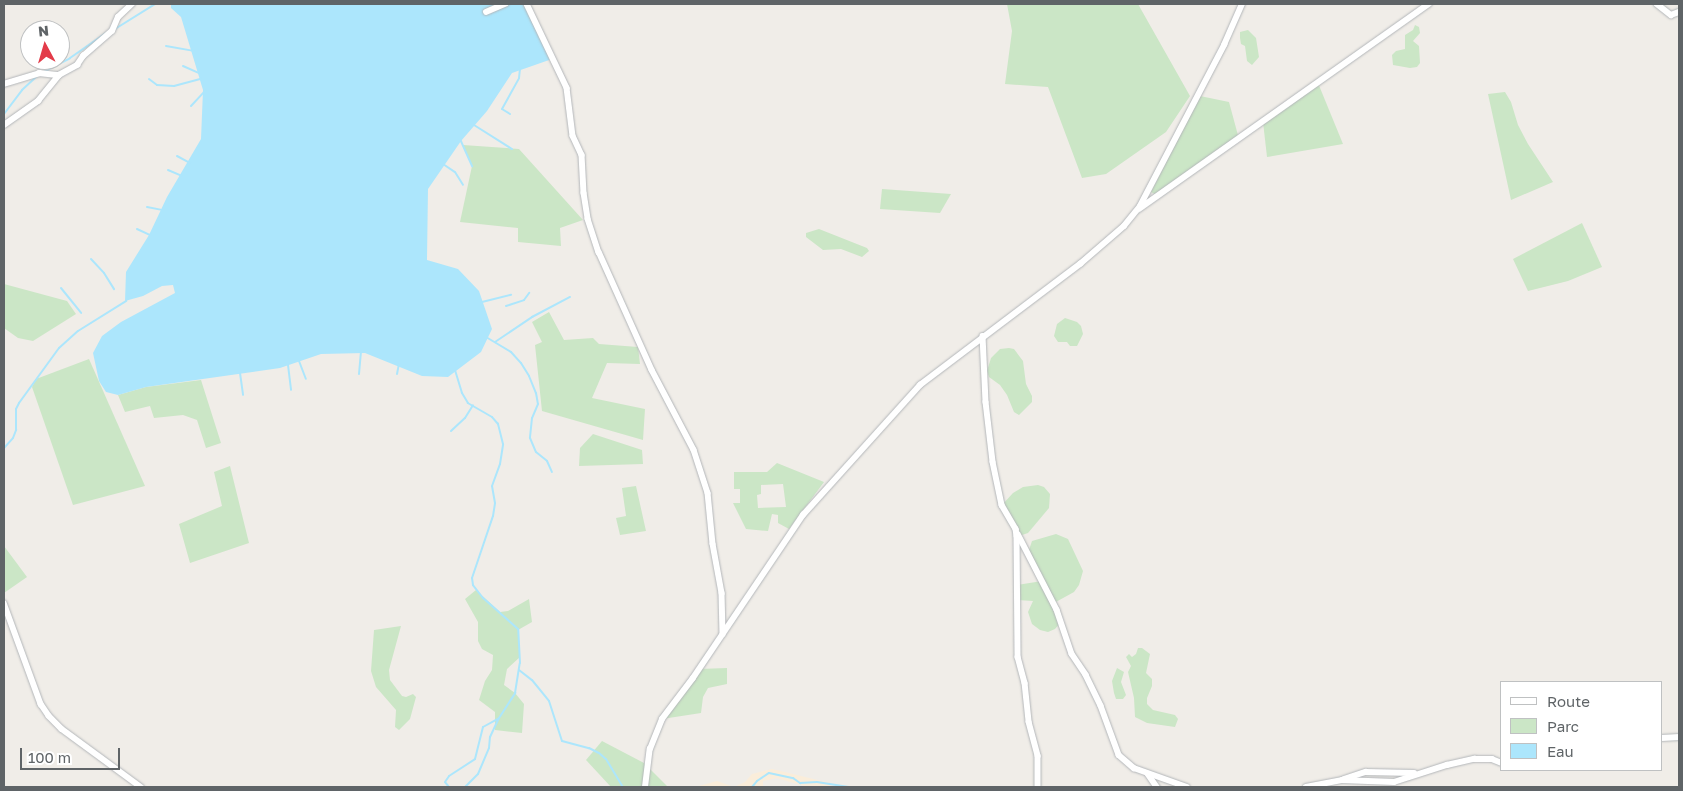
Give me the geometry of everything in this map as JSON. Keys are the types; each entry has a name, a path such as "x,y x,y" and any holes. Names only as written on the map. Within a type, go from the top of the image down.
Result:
{"street":[{"path":"4,125 38,101 59,75 77,65 83,56 105,39 112,31 118,17 132,4"},
{"path":"486,12 505,4"},
{"path":"527,4 566,88 573,136 582,155 584,193 588,219 599,252 652,370 694,450 708,493 713,544 722,594 723,634"},
{"path":"645,787 650,749 662,719 723,634 803,515 920,385 1080,264 1124,226 1135,212 1224,45 1242,4"},
{"path":"1135,212 1430,4"},
{"path":"1657,4 1671,15 1679,12"},
{"path":"4,84 39,73 59,75"},
{"path":"983,336 986,402 1002,505 1057,610 1072,654 1086,675 1101,706 1119,755 1134,768 1187,787"},
{"path":"1016,529 1018,657 1025,683 1029,722 1038,756 1038,787"},
{"path":"4,602 41,704 49,716 62,728 141,787"},
{"path":"1663,738 1679,737"},
{"path":"1342,780 1394,782 1418,773 1474,759 1492,759 1500,762"},
{"path":"1306,787 1342,780 1366,772 1418,773"},
{"path":"1146,773 1157,787"}],"green space":[{"path":"1007,4 1138,4 1190,96 1166,132 1106,174 1082,178 1048,87 1005,84 1012,31"},
{"path":"1415,25 1419,27 1420,33 1413,41 1419,46 1420,63 1417,67 1410,68 1393,65 1392,55 1396,51 1405,49 1405,35 1413,30"},
{"path":"1248,30 1256,38 1259,57 1252,65 1247,61 1245,46 1241,44 1240,38 1240,32"},
{"path":"1318,83 1343,144 1267,157 1263,122"},
{"path":"1505,92 1528,144 1553,182 1511,200 1488,94"},
{"path":"1200,96 1229,102 1239,139 1158,196 1151,192"},
{"path":"463,145 519,149 583,220 560,228 561,246 518,242 518,228 460,222 472,166"},
{"path":"882,189 951,194 940,213 880,209"},
{"path":"1582,223 1602,267 1568,281 1528,291 1513,259"},
{"path":"819,229 867,248 869,251 862,257 841,249 823,250 806,237 806,233"},
{"path":"4,284 67,301 76,314 33,341 18,338 4,328"},
{"path":"549,312 564,340 593,338 599,344 638,347 640,364 607,363 592,398 645,409 643,440 542,411 535,345 542,342 532,322"},
{"path":"1065,318 1077,322 1081,326 1083,334 1077,346 1070,346 1067,342 1058,342 1054,336 1057,324"},
{"path":"1000,349 1014,349 1023,361 1026,384 1032,396 1032,402 1019,415 1014,412 1007,395 1000,385 989,377 987,371 991,358"},
{"path":"89,359 145,486 73,505 32,387 36,379"},
{"path":"201,380 221,443 206,448 197,420 183,415 154,418 150,406 125,412 118,395 146,387"},
{"path":"593,434 642,450 643,464 579,466 580,448"},
{"path":"777,463 824,482 789,529 778,523 778,515 772,514 768,531 746,529 733,503 740,503 740,489 734,489 734,472 767,472","holes":["783,484 786,507 758,508 757,495 761,494 761,485"]},
{"path":"230,466 249,543 190,563 179,524 222,506 214,472"},
{"path":"1038,485 1044,487 1050,494 1049,508 1028,533 1019,536 1002,505 1013,493 1023,487"},
{"path":"636,486 646,531 620,535 616,518 626,516 622,488"},
{"path":"1056,534 1068,539 1083,571 1079,585 1074,592 1054,603 1061,622 1055,629 1048,632 1040,630 1032,624 1028,612 1033,601 1017,600 1017,585 1042,581 1028,553 1032,541"},
{"path":"4,546 27,577 4,593"},
{"path":"476,590 500,612 508,611 529,599 532,622 518,630 520,657 507,669 504,685 515,693 524,704 522,733 495,730 495,712 479,700 485,681 492,670 493,655 482,649 478,641 478,622 465,599"},
{"path":"401,626 389,670 390,680 402,696 406,697 413,694 416,697 410,719 399,730 395,727 396,710 376,687 371,671 374,630"},
{"path":"1138,648 1142,648 1150,654 1146,673 1152,679 1152,686 1147,698 1147,704 1153,710 1175,715 1178,719 1175,727 1147,723 1135,717 1134,698 1128,672 1131,666 1126,657 1129,654 1132,657 1136,654"},
{"path":"727,668 727,684 708,688 703,697 701,713 662,719 699,669"},
{"path":"1117,668 1124,672 1121,682 1126,695 1123,699 1116,699 1114,693 1112,681"},
{"path":"602,741 644,763 668,787 611,787 586,760"}],"sand":[{"path":"772,769 830,783 829,787 807,787 777,778 763,781 763,787 734,787 745,782 752,774"},
{"path":"717,781 734,787 695,787"}],"water":[{"path":"171,4 525,4 552,59 512,73 487,111 461,141 428,189 427,260 458,269 479,291 492,329 481,352 448,377 422,376 365,353 321,354 280,368 146,387 118,395 106,392 99,381 93,353 102,336 121,322 175,293 173,285 162,286 143,296 125,301 126,272 149,235 167,197 201,139 203,90 181,17 171,8"}],"waterway":[{"path":"115,29 155,4"},
{"path":"45,71 70,58 106,33"},
{"path":"166,46 194,51"},
{"path":"183,66 199,73"},
{"path":"510,114 502,109 519,78 520,68"},
{"path":"4,114 22,90 37,76"},
{"path":"149,79 157,85 174,86 201,79"},
{"path":"191,106 205,91"},
{"path":"474,125 512,149"},
{"path":"460,139 472,166"},
{"path":"177,156 190,163"},
{"path":"443,164 455,172 463,185"},
{"path":"168,170 182,176"},
{"path":"147,207 162,210"},
{"path":"137,229 150,235"},
{"path":"91,259 104,273 114,289"},
{"path":"61,288 81,313"},
{"path":"506,306 524,300 529,293"},
{"path":"482,302 511,295"},
{"path":"495,342 532,317 570,297"},
{"path":"4,448 13,438 16,430 16,409 19,403 59,348 78,331 126,301"},
{"path":"486,337 511,352 529,376 538,404 532,418 530,438 536,452 547,461 552,472"},
{"path":"359,374 361,352"},
{"path":"299,361 306,379"},
{"path":"397,374 399,364"},
{"path":"288,365 291,390"},
{"path":"449,787 445,782 449,776 475,759 483,727 499,718 515,693 520,663 518,629 483,598 473,585 472,578 493,516 495,503 492,486 500,464 503,444 498,424 492,417 468,403 462,393 455,370"},
{"path":"240,373 243,395"},
{"path":"451,431 465,418 473,405"},
{"path":"519,670 532,680 549,701 562,741 589,748 599,753 606,759 623,787"},
{"path":"465,787 478,774 489,748 490,737 499,718"},
{"path":"752,787 769,773 793,778 800,783 817,782 849,787"}]}
